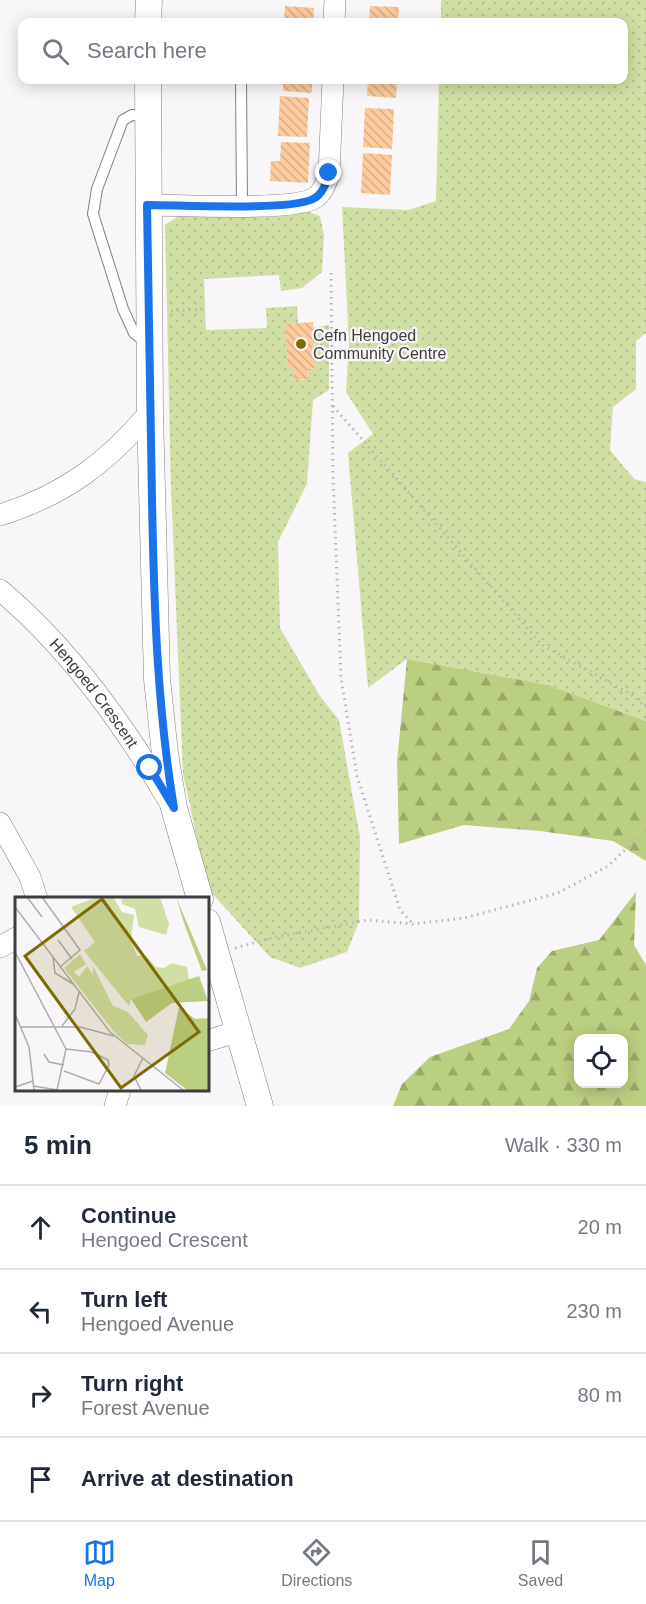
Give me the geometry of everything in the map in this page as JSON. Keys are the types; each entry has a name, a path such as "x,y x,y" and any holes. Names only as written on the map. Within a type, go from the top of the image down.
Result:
{"street":[{"path":"148,18 149,0"},
{"path":"334,0 334,18"},
{"path":"148,84 150,412 157,680 165,754 174,808 199,897"},
{"path":"147,205 287,205 313,200 325,186 329,173 333,84"},
{"path":"0,514 60,492 105,460 150,412"},
{"name":"Hengoed Crescent","path":"0,590 19,606 93,686 130,737 174,808"},
{"path":"0,823 30,877 37,897"},
{"path":"208,925 260,1106"},
{"path":"0,947 15,939"},
{"path":"208,1041 239,1031"},
{"path":"115,1106 119,1091"}],"lane":[{"path":"241,84 242,205"},
{"path":"147,116 132,115 123,120 97,189 93,214 123,309 134,333 149,346"}],"path":[{"path":"331,273 332,405 341,678 357,776 400,910 413,924"},
{"path":"149,312 205,309"},
{"path":"332,405 542,645 632,695 646,707"},
{"path":"216,953 276,937 368,920 413,924 464,918 558,893 608,866 646,830"}],"green space":[{"path":"441,0 646,0 646,333 636,341 636,389 613,407 610,450 634,479 646,482 646,721 548,685 407,659 368,688 348,453 373,434 346,392 349,343 342,207 408,210 436,201 439,84 628,84 628,18 441,18"},
{"path":"309,212 320,216 324,235 322,272 302,288 281,291 279,275 204,279 206,330 267,328 266,308 297,306 298,323 285,324 288,366 294,366 295,380 308,379 307,369 316,368 313,328 329,325 329,390 313,400 307,484 278,542 280,628 320,696 339,720 360,837 359,922 347,952 300,968 270,957 208,889 183,774 171,487 165,225 180,215"},
{"path":"407,659 548,685 646,721 646,861 613,841 540,831 464,825 399,844 397,762"},
{"path":"636,892 634,945 646,965 646,1106 393,1106 402,1084 430,1057 509,1029 529,1001 537,968 552,951 599,940"}],"building":[{"path":"285,6 314,8 313,18 284,18"},
{"path":"370,6 399,7 398,18 369,18"},
{"path":"283,84 312,84 312,93 283,91"},
{"path":"368,84 397,84 396,98 367,96"},
{"path":"280,96 309,98 307,137 278,136"},
{"path":"365,108 394,109 392,149 363,147"},
{"path":"281,142 310,143 308,183 270,181 271,161 280,161"},
{"path":"363,153 392,155 390,195 361,193"},
{"path":"313,322 316,368 307,369 308,379 294,380 294,366 288,367 285,324"}],"place":[{"name":"Cefn Hengoed Community Centre","path":"301,344"}],"route":[{"path":"150,768 174,808 165,754 157,680 147,205 287,205 313,200 325,186 329,173"}]}
